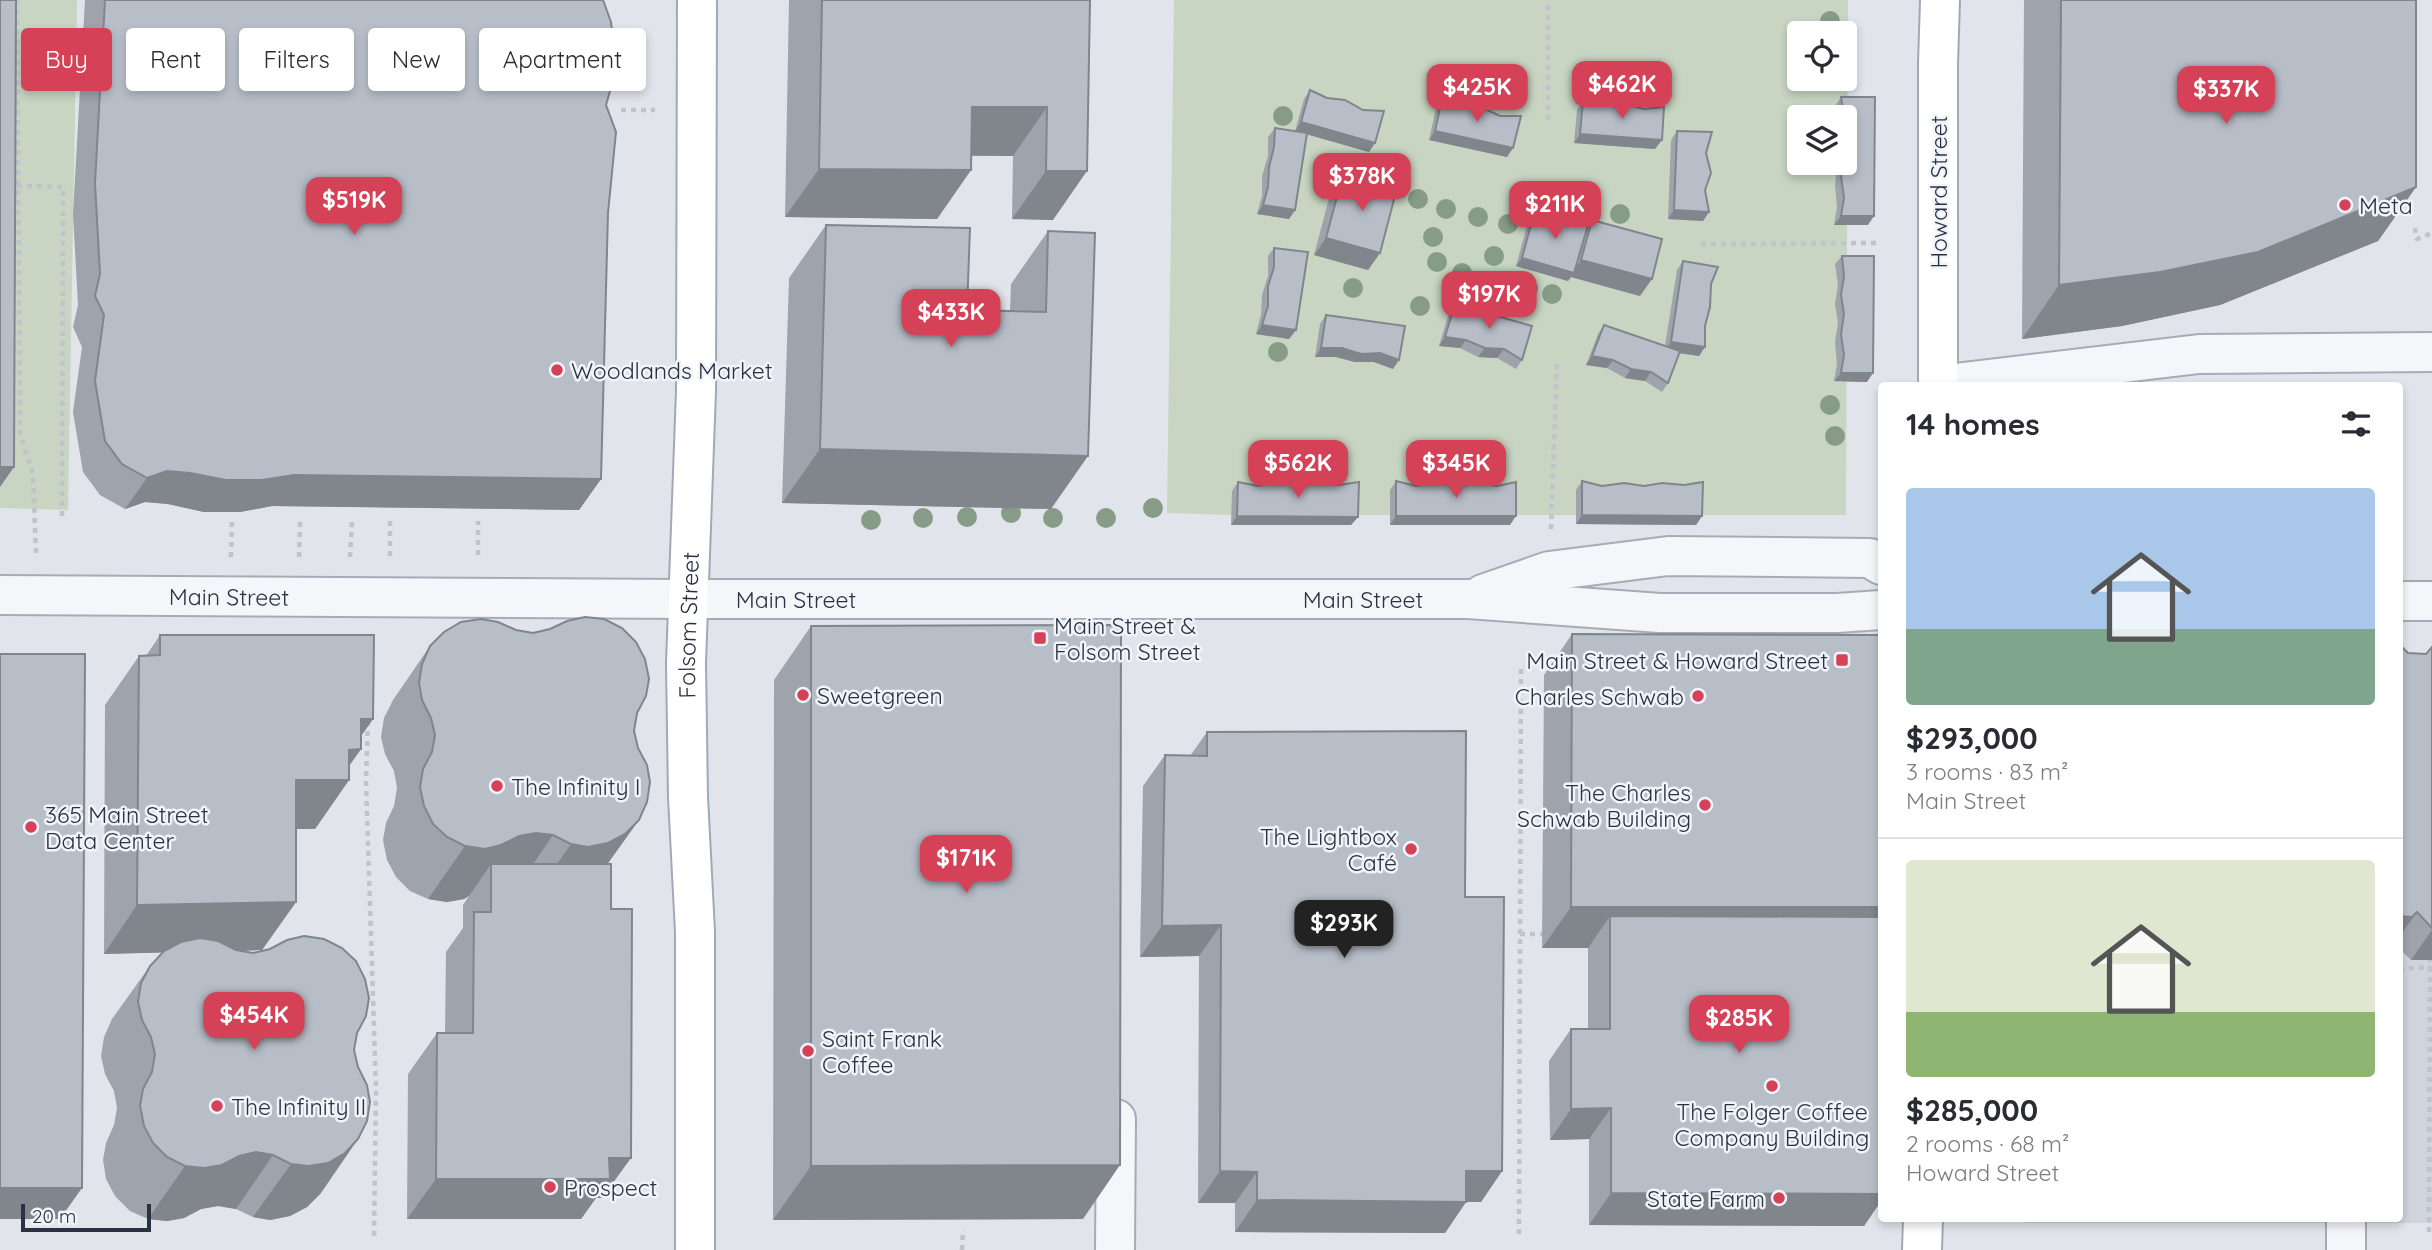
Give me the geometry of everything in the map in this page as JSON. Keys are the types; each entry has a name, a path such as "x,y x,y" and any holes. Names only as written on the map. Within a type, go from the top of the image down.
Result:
{"main road":[{"name":"Folsom Street","path":"695,1250 695,932 688,797 686,663 696,391 697,0"},
{"name":"Howard Street","path":"1938,382 1940,0"},
{"path":"1922,1250 1923,1222"}],"street":[{"path":"1963,382 2199,354 2432,352"},
{"name":"Main Street","path":"1468,599 1549,571 1668,556 1870,558 1878,563"},
{"name":"Main Street","path":"0,595 690,599 1468,599 1660,613 1848,613 1878,610"},
{"path":"1121,599 1121,639"},
{"path":"2403,601 2432,601"},
{"path":"1115,1250 1116,1080"},
{"path":"2346,1222 2346,1250"}],"path":[{"path":"17,0 20,433 33,474 36,565"},
{"path":"1548,0 1548,121"},
{"path":"18,186 63,187 62,520"},
{"path":"2415,228 2418,240 2432,233"},
{"path":"1701,244 1877,243"},
{"path":"1551,532 1556,362"},
{"path":"389,564 390,520"},
{"path":"299,565 300,521"},
{"path":"350,565 352,521"},
{"path":"478,521 478,563"},
{"path":"1518,1234 1521,668"},
{"path":"368,718 366,781 376,1090 374,1238"},
{"path":"1520,934 1542,934"},
{"path":"2429,1232 2430,960"},
{"path":"2403,969 2431,967"},
{"path":"962,1230 962,1250"}],"shaded area":[{"path":"2403,680 2432,680 2432,1223 2026,1223 2403,1222"}],"green space":[{"path":"0,0 77,0 77,28 21,28 21,91 75,91 68,510 0,508"},
{"path":"1174,0 1848,0 1848,21 1787,21 1787,91 1848,91 1848,105 1787,105 1787,175 1847,175 1846,515 1167,513"}],"building":[{"path":"0,0 16,0 14,467 0,467"},
{"path":"105,0 603,0 612,28 479,28 479,91 610,91 606,105 616,132 608,213 601,479 294,475 262,480 226,480 167,471 147,478 122,464 105,441 95,381 104,315 95,296 100,274 95,183 100,91 112,91 112,28 103,28"},
{"path":"822,0 1090,0 1087,171 1046,171 1047,107 972,107 971,170 819,169"},
{"path":"2061,0 2416,0 2416,187 2258,252 2160,272 2059,285"},
{"path":"1310,90 1327,98 1345,100 1363,110 1384,111 1375,143 1301,122"},
{"path":"1841,97 1875,97 1874,216 1841,216 1844,198 1841,175 1857,175 1857,105 1842,105"},
{"path":"1442,99 1462,107 1481,107 1500,116 1521,116 1513,148 1435,131"},
{"path":"1583,101 1603,105 1625,104 1644,109 1664,107 1662,140 1580,134"},
{"path":"1275,128 1307,133 1295,210 1263,205 1268,187"},
{"path":"1677,131 1712,132 1706,153 1711,173 1705,190 1709,212 1674,210"},
{"path":"1343,174 1397,188 1380,253 1326,238"},
{"path":"1535,210 1588,225 1574,273 1522,258"},
{"path":"1592,220 1662,239 1652,279 1581,260"},
{"path":"826,225 970,228 967,310 1046,312 1048,231 1095,233 1088,456 820,449"},
{"path":"1274,248 1308,252 1296,330 1262,325 1268,306"},
{"path":"1842,256 1874,256 1873,373 1841,373 1844,355 1841,334 1844,314 1841,295 1844,276"},
{"path":"1683,261 1718,267 1711,284 1705,347 1671,342"},
{"path":"1455,304 1532,326 1522,360 1504,349 1485,348 1466,340 1445,337"},
{"path":"1326,315 1405,326 1399,360 1380,353 1361,354 1342,348 1321,348"},
{"path":"1604,325 1680,351 1668,383 1651,372 1631,369 1613,360 1592,356"},
{"path":"1396,481 1416,486 1437,483 1458,487 1476,483 1497,486 1516,482 1516,516 1396,516"},
{"path":"1582,481 1602,486 1624,483 1644,486 1662,483 1684,485 1703,482 1702,516 1582,515"},
{"path":"1238,482 1258,486 1279,483 1300,486 1359,482 1358,517 1237,516"},
{"name":"The Infinity I","path":"585,617 604,619 622,628 636,642 645,659 649,679 646,696 637,713 634,731 638,748 647,765 650,782 647,802 639,820 625,834 608,843 588,847 571,844 553,835 536,833 519,836 485,849 465,846 447,837 433,824 424,806 420,787 423,769 432,752 435,735 431,718 422,700 419,683 422,664 430,646 444,632 461,622 481,619 533,633"},
{"path":"1121,625 1120,1165 811,1166 811,626"},
{"name":"The Charles Schwab Building","path":"1572,634 1878,635 1878,907 1571,907"},
{"path":"160,635 374,635 373,719 361,719 361,749 349,750 349,780 296,780 296,902 137,905 139,656 160,655"},
{"path":"2432,647 2432,928 2417,912 2412,917 2403,916 2403,648 2408,653 2426,654"},
{"path":"0,654 85,654 82,1188 0,1188"},
{"path":"1466,731 1465,897 1504,897 1502,1171 1466,1171 1466,1202 1257,1200 1257,1172 1220,1171 1221,925 1162,926 1165,755 1207,756 1207,732"},
{"path":"491,864 611,864 611,909 632,909 631,1158 609,1158 610,1179 436,1179 437,1033 473,1033 474,912 491,912"},
{"path":"1610,916 1878,917 1878,1194 1611,1193 1611,1108 1571,1109 1571,1029 1610,1029"},
{"name":"The Infinity II","path":"304,936 324,939 342,948 356,961 365,979 369,998 366,1016 357,1033 354,1050 358,1067 367,1085 370,1102 367,1121 358,1139 345,1153 328,1163 308,1166 291,1164 273,1155 256,1152 239,1156 222,1165 204,1168 185,1166 167,1157 153,1143 144,1126 140,1106 143,1089 152,1072 155,1054 138,1002 141,983 150,966 164,951 181,942 200,938 253,953"}],"place":[{"name":"Meta","path":"2345,205"},
{"name":"Woodlands Market","path":"557,370"},
{"name":"Main Street & Folsom Street","path":"1040,638"},
{"name":"Main Street & Howard Street","path":"1842,660"},
{"name":"Sweetgreen","path":"803,695"},
{"name":"Charles Schwab","path":"1698,696"},
{"name":"The Infinity I","path":"497,786"},
{"name":"The Charles Schwab Building","path":"1705,805"},
{"name":"365 Main Street Data Center","path":"31,827"},
{"name":"The Lightbox Café","path":"1411,849"},
{"name":"Saint Frank Coffee","path":"808,1051"},
{"name":"The Folger Coffee Company Building","path":"1772,1086"},
{"name":"The Infinity II","path":"217,1106"},
{"name":"Prospect","path":"550,1187"},
{"name":"State Farm","path":"1779,1198"}]}
